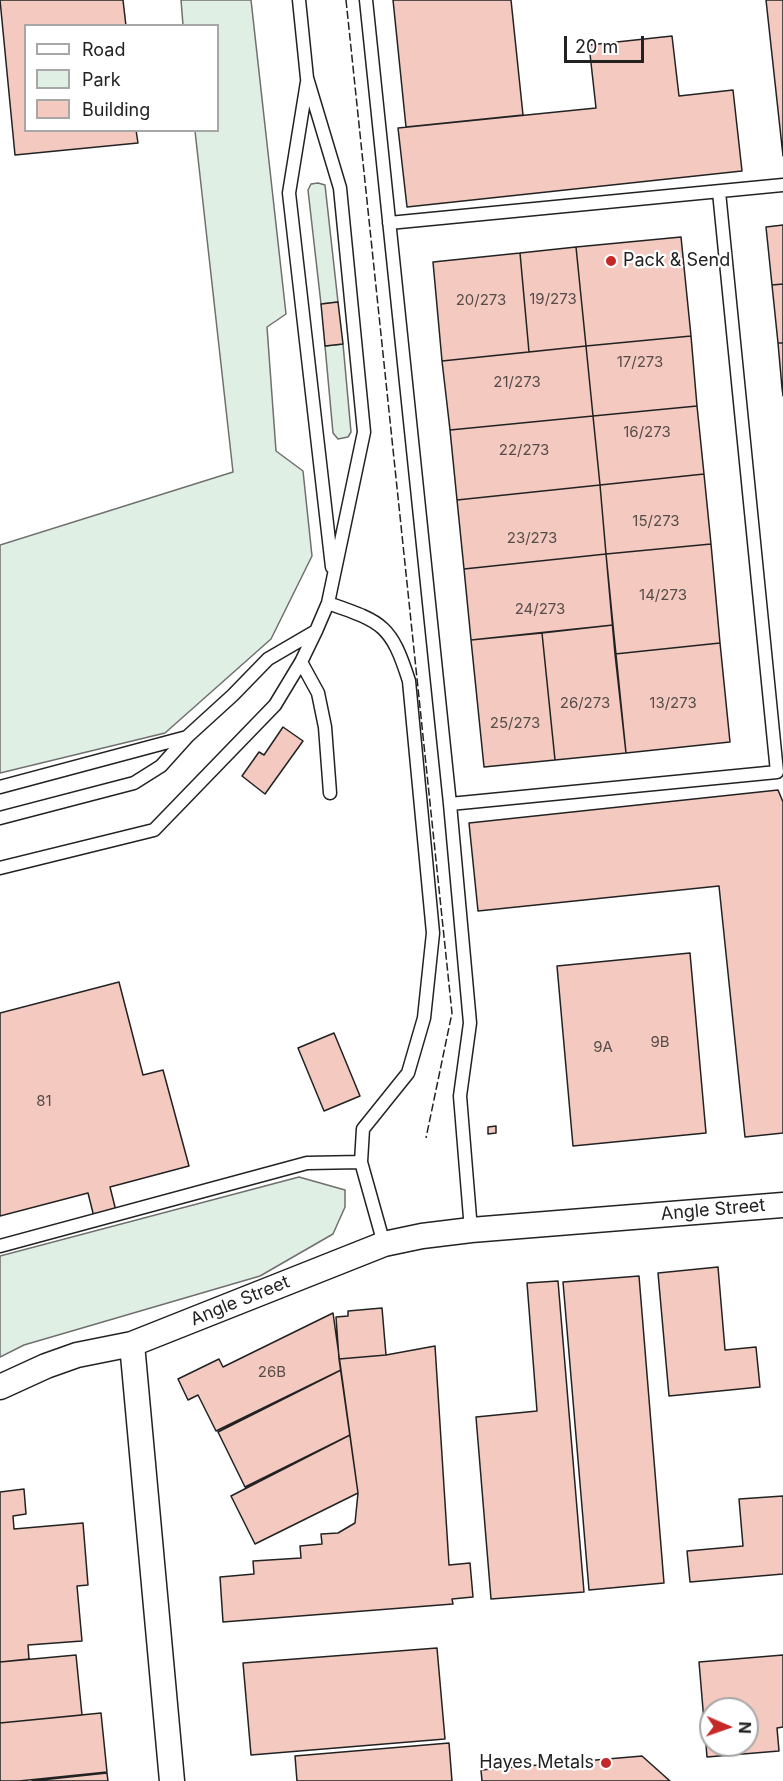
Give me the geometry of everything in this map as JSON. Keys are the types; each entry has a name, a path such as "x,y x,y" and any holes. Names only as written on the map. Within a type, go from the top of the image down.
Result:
{"street":[{"name":"Angle Street","path":"0,1387 77,1355 132,1344 384,1244 422,1236 471,1230 783,1205"},
{"path":"132,1344 172,1781"}],"lane":[{"path":"0,868 154,830 274,705 301,662 328,603 364,432 340,188 308,78 299,0"},
{"path":"366,0 471,1023 460,1096 471,1230"},
{"path":"308,78 289,193 333,578"},
{"path":"389,223 783,185"},
{"path":"450,804 777,772 718,192"},
{"path":"328,603 380,624 389,634 401,655 409,681 433,933 424,1018 408,1073 363,1129 362,1162 384,1244"},
{"path":"0,818 134,783 161,766 188,736 268,659 316,631"},
{"path":"301,662 318,693 326,727 330,793"},
{"path":"0,787 188,736"},
{"path":"0,1246 307,1163 362,1162"}],"green space":[{"path":"181,0 251,0 286,314 267,327 276,451 303,471 312,556 271,639 165,733 0,773 0,545 233,472 195,132 219,132 219,24 183,24"},
{"path":"311,184 325,185 338,302 321,304 308,190"},
{"path":"343,344 351,432 348,437 338,439 333,433 325,346"},
{"path":"299,1177 345,1190 345,1207 333,1234 260,1276 24,1345 0,1357 0,1256"}],"building":[{"path":"0,0 123,0 126,24 24,24 24,132 136,132 138,143 15,155"},
{"path":"393,0 511,0 523,115 406,127"},
{"path":"766,0 783,0 783,156"},
{"path":"672,36 679,96 733,90 742,171 407,207 398,128 596,108 589,45"},
{"path":"783,225 783,284 772,285 766,227"},
{"path":"681,237 691,336 586,346 576,247"},
{"path":"576,247 586,346 529,352 520,253"},
{"path":"520,253 529,352 442,361 433,262"},
{"path":"783,284 783,343 778,343 772,285"},
{"path":"338,302 343,344 325,346 321,304"},
{"path":"691,336 697,406 593,416 586,346"},
{"path":"778,343 783,343 783,396 782,388"},
{"path":"586,346 593,416 450,430 442,361"},
{"path":"697,406 704,474 600,485 593,416"},
{"path":"593,416 600,485 457,500 450,430"},
{"path":"704,474 711,544 606,554 600,485"},
{"path":"600,485 606,554 464,569 457,500"},
{"path":"711,544 720,643 615,654 606,554"},
{"path":"606,554 613,625 471,640 464,569"},
{"path":"613,625 626,753 555,760 542,633"},
{"path":"542,633 555,760 484,767 471,640"},
{"path":"720,643 730,742 626,753 615,654"},
{"path":"283,727 303,741 265,794 242,776 259,752 264,755"},
{"path":"778,790 783,802 783,1133 745,1137 719,886 478,911 469,823"},
{"path":"690,953 706,1133 573,1146 557,966"},
{"path":"119,982 143,1075 163,1070 189,1166 110,1187 116,1211 94,1217 88,1193 0,1216 0,1013"},
{"path":"334,1033 360,1096 324,1111 298,1048"},
{"path":"496,1126 496,1133 488,1134 488,1127"},
{"path":"718,1267 725,1350 756,1347 760,1387 669,1396 658,1273"},
{"path":"639,1276 664,1583 589,1590 563,1282"},
{"path":"558,1281 584,1592 491,1599 476,1417 537,1411 527,1283"},
{"path":"382,1308 386,1355 339,1359 336,1317 348,1316 348,1311"},
{"path":"333,1313 341,1370 216,1431 198,1395 188,1400 178,1379 219,1359 223,1367"},
{"path":"435,1346 449,1565 470,1563 473,1597 452,1599 453,1604 223,1622 220,1577 254,1574 253,1561 301,1558 300,1546 322,1544 321,1534 338,1533 355,1523 358,1493 339,1359 386,1355"},
{"path":"341,1370 350,1435 245,1487 218,1432"},
{"path":"350,1435 358,1493 255,1544 231,1496"},
{"path":"24,1489 26,1514 13,1516 14,1529 83,1523 88,1585 77,1586 82,1641 28,1645 29,1659 0,1662 0,1492"},
{"path":"783,1496 783,1574 690,1582 687,1551 743,1546 739,1499"},
{"path":"437,1648 445,1739 251,1755 243,1663"},
{"path":"76,1655 82,1715 0,1723 0,1662"},
{"path":"783,1655 783,1727 777,1728 779,1751 759,1753 759,1697 702,1697 699,1662"},
{"path":"101,1713 107,1772 0,1781 0,1723"},
{"path":"449,1743 452,1781 297,1781 295,1756"},
{"name":"Hayes Metals","path":"642,1756 670,1781 482,1781 481,1770"},
{"path":"107,1773 108,1781 32,1781"}],"fence":[{"path":"346,0 452,1013 426,1138"}],"place":[{"name":"Pack & Send","path":"611,261"},
{"name":"Hayes Metals","path":"606,1763"}]}
